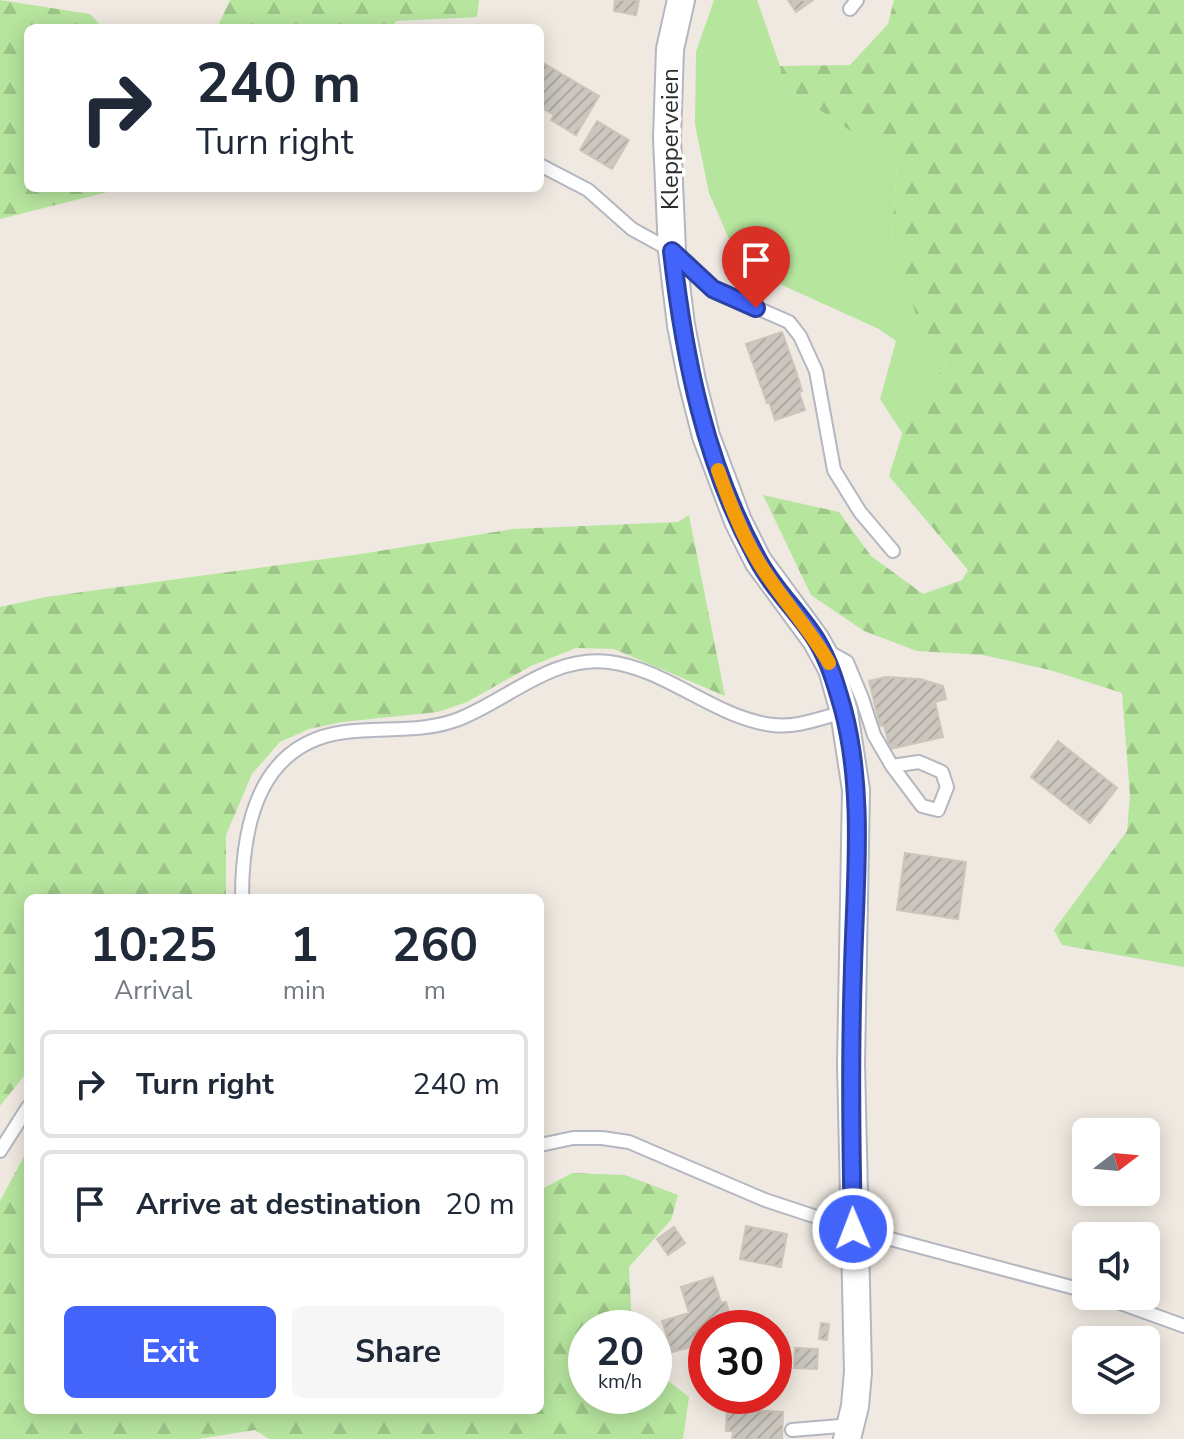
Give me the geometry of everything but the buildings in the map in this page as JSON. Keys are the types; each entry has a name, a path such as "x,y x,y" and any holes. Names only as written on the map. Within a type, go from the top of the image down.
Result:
{"street":[{"name":"Klepperveien","path":"681,0 670,49 666,94 672,251 692,381 706,436 738,521 758,561 820,647 832,669 844,712 856,790 851,1064 858,1372 850,1432"}],"lane":[{"path":"544,167 588,190 632,229 672,251 713,289 789,322 800,336 816,371 834,470 860,512 893,551"},
{"path":"820,647 847,662 874,735 892,766 922,806 938,810 947,787 942,772 919,762 892,766"},
{"path":"242,894 242,866 249,827 260,794 272,771 288,755 321,736 347,731 412,728 457,720 552,670 591,661 625,665 733,713 773,725 802,723 844,712"},
{"path":"0,1151 24,1113"},
{"path":"544,1144 573,1138 629,1142 765,1200 853,1229 1072,1287"},
{"path":"1140,1310 1184,1326"},
{"path":"792,1430 850,1432"}],"green space":[{"path":"0,0 90,14 99,24 24,24 24,192 107,192 0,219"},
{"path":"230,0 479,0 477,17 396,21 394,24 219,24"},
{"path":"714,0 757,0 780,66 782,84 897,163 892,239 929,343 947,363 908,415 903,434 880,399 896,341 879,329 762,276 732,246 709,193 695,124 696,52"},
{"path":"894,0 1184,0 1184,967 1062,945 1054,930 1127,831 1130,796 1122,693 1050,670 983,655 917,651 864,631 811,595 763,495 839,512 871,556 923,594 962,580 968,570 889,476 908,415 947,363 929,343 918,321 892,239 897,163 782,84 780,66 850,65 888,24"},
{"path":"689,515 725,696 614,649 576,648 531,666 467,702 438,712 342,722 309,729 280,742 252,774 226,835 226,894 24,894 24,1076 0,1106 0,607 46,597 361,554 513,529 678,522"},
{"path":"24,1156 24,1414 544,1414 544,1188 572,1173 625,1175 678,1195 671,1220 629,1267 631,1310 568,1310 568,1414 672,1414 672,1384 688,1396 683,1439 269,1439 255,1430 198,1439 0,1439 0,1201"}],"slow traffic":[{"path":"718,470 758,561 816,640 829,663"}],"route":[{"path":"756,308 713,289 672,251 692,381 721,479 758,561 816,640 832,669 844,712 856,790 851,1064 853,1229"}]}
